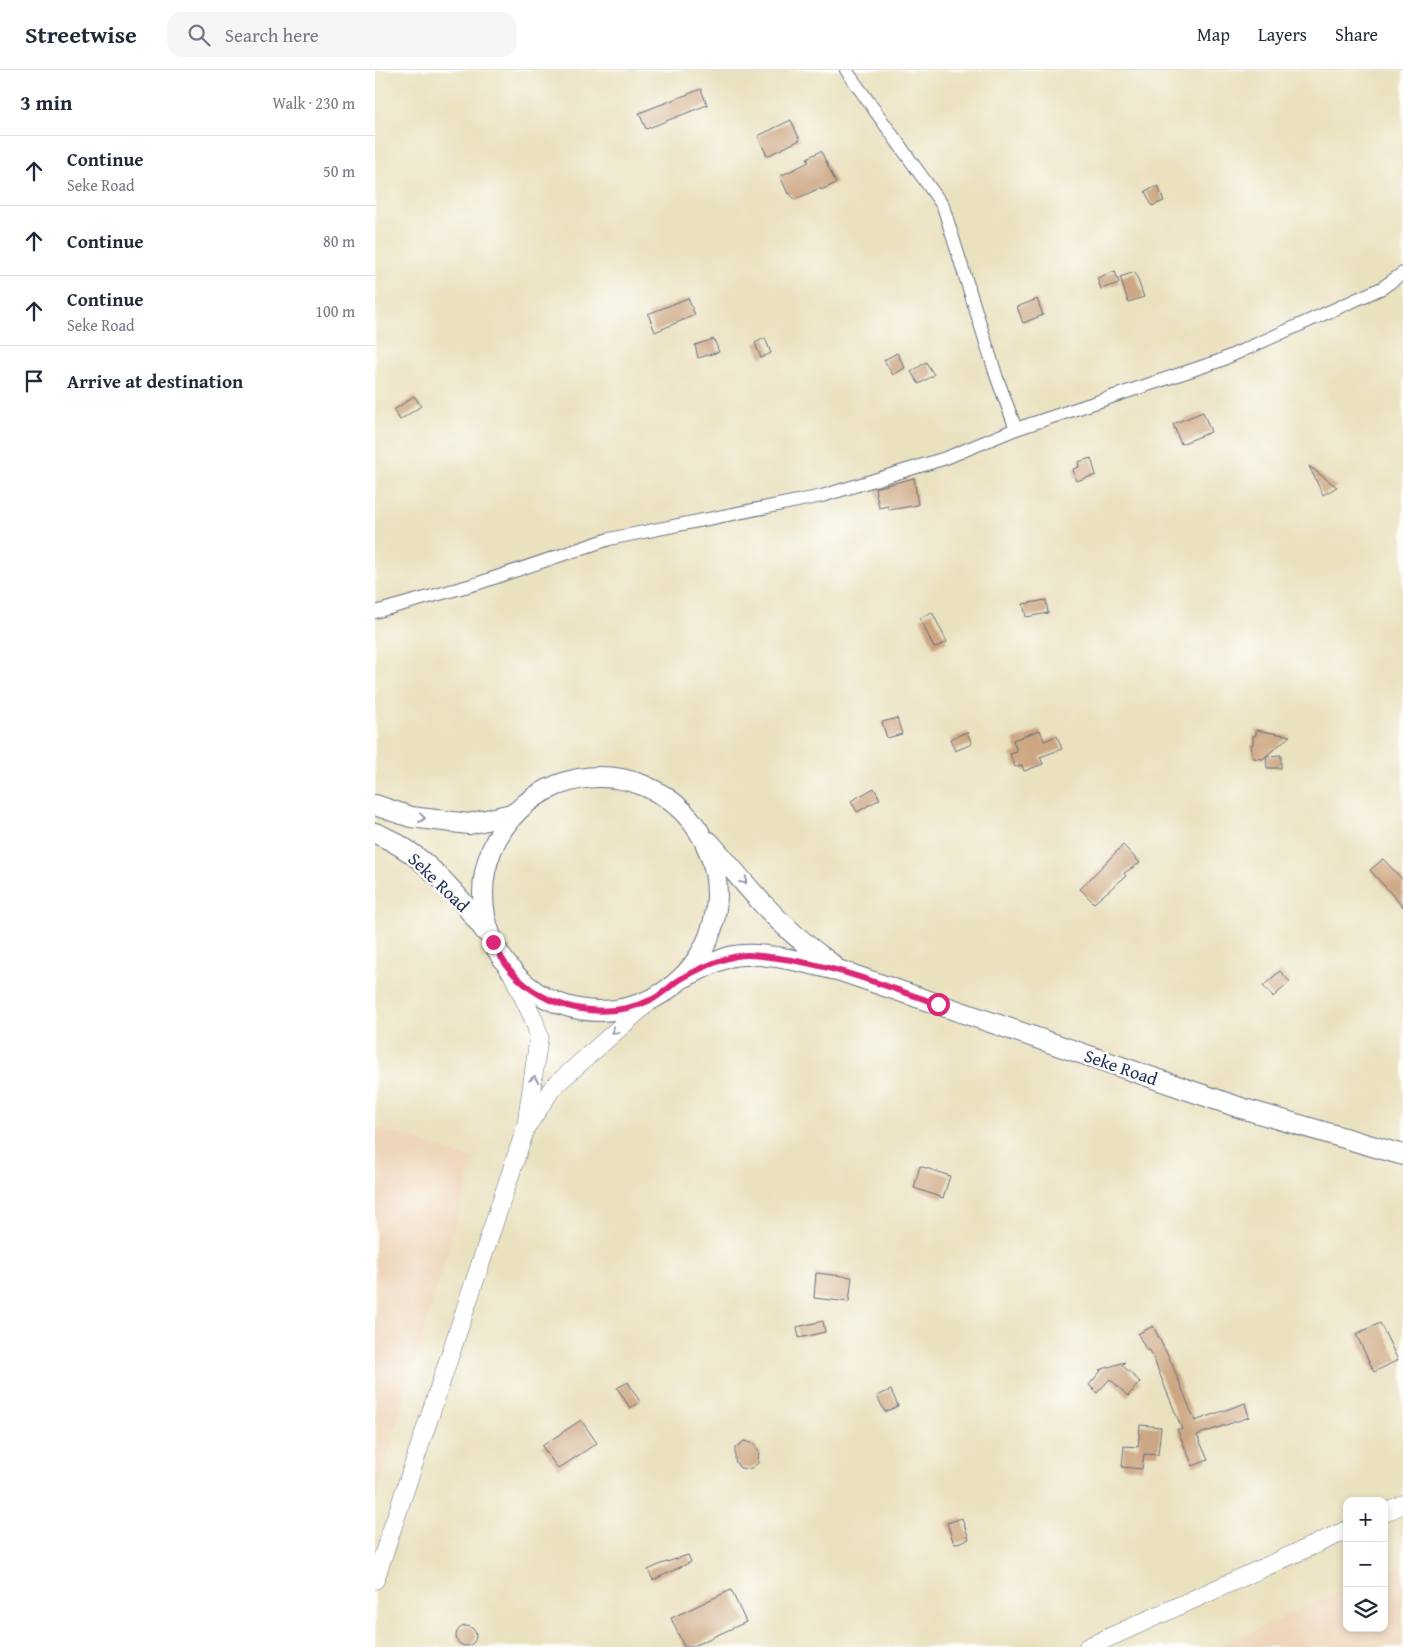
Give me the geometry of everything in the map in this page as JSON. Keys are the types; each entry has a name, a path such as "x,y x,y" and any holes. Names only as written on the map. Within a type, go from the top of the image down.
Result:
{"main road":[{"name":"Seke Road","path":"375,833 419,858 446,884 469,909 511,971 530,988 552,1001 577,1009 602,1011 628,1008 652,999 668,990 682,978 699,957 711,933 717,907 717,881 711,855 700,831 685,813 667,797 647,786 624,779 600,777 577,779 554,786 515,813 501,832 491,852 485,874 484,905 485,920 493,942"},
{"name":"Seke Road","path":"375,805 411,817 469,824 515,813"},
{"path":"700,831 762,903 781,922 803,943 841,971"},
{"path":"682,978 729,957 747,955 797,961 841,971"},
{"name":"Seke Road","path":"841,971 1241,1108 1403,1155"}],"street":[{"path":"846,70 943,206 997,378 1017,429"},
{"path":"375,612 479,582 609,539 822,496 946,458 1017,429 1219,361 1381,288 1403,273"},
{"path":"375,1580 526,1127 539,1036 534,1020 511,971"},
{"path":"526,1127 553,1087 652,999"},
{"path":"1388,1511 1403,1504"},
{"path":"1088,1647 1343,1532"}],"shaded area":[{"path":"375,1127 474,1159 375,1501"},
{"path":"1403,1564 1403,1647 1218,1647 1343,1591 1343,1632 1388,1632 1388,1570"}],"building":[{"path":"701,89 707,105 646,129 639,113"},
{"path":"791,120 800,140 767,156 758,136"},
{"path":"821,151 836,183 794,200 790,193 788,194 780,176 809,162 807,158"},
{"path":"1158,186 1164,201 1152,206 1145,191"},
{"path":"1115,271 1119,283 1101,289 1097,278"},
{"path":"1135,272 1144,297 1128,302 1120,277"},
{"path":"688,298 695,315 655,332 648,314"},
{"path":"1037,299 1043,315 1023,323 1017,307"},
{"path":"765,338 771,353 761,358 755,343"},
{"path":"714,339 719,352 698,358 695,345"},
{"path":"897,353 905,368 893,375 884,360"},
{"path":"926,362 934,375 919,384 911,372"},
{"path":"414,396 421,406 400,420 394,410"},
{"path":"1203,412 1211,432 1181,444 1173,424"},
{"path":"1091,458 1096,475 1076,481 1073,469 1079,467 1078,462"},
{"path":"1309,466 1337,487 1323,495"},
{"path":"914,478 918,505 889,510 888,506 879,508 875,488"},
{"path":"1046,600 1048,613 1026,617 1023,604"},
{"path":"932,612 947,642 934,648 920,618"},
{"path":"897,718 902,734 887,738 882,722"},
{"path":"1040,730 1044,741 1057,736 1062,749 1040,757 1043,764 1024,771 1022,765 1015,767 1010,754 1017,752 1013,740"},
{"path":"1256,730 1290,736 1263,759 1253,758 1251,745 1253,744 1253,736 1256,735"},
{"path":"967,732 972,744 955,751 950,739"},
{"path":"1281,755 1281,768 1267,768 1266,756"},
{"path":"874,788 880,799 857,812 851,801"},
{"path":"1123,845 1140,863 1124,873 1126,876 1094,903 1080,889"},
{"path":"1383,859 1403,880 1403,907 1370,870"},
{"path":"1280,971 1290,982 1273,997 1263,986"},
{"path":"920,1166 950,1176 943,1198 914,1188"},
{"path":"816,1273 852,1277 849,1302 814,1298"},
{"path":"823,1321 825,1332 799,1338 797,1327"},
{"path":"1380,1323 1398,1360 1374,1372 1356,1334"},
{"path":"1153,1326 1172,1364 1195,1421 1245,1403 1249,1417 1197,1435 1208,1460 1193,1466 1177,1429 1182,1429 1150,1350 1147,1351 1138,1334"},
{"path":"1125,1362 1122,1365 1140,1382 1128,1396 1110,1379 1097,1393 1089,1385 1101,1371 1099,1370"},
{"path":"628,1382 640,1402 630,1408 617,1388"},
{"path":"891,1390 898,1406 885,1412 877,1396"},
{"path":"581,1420 597,1443 558,1469 542,1446"},
{"path":"1140,1425 1161,1427 1158,1455 1144,1454 1142,1469 1122,1467 1124,1446 1138,1447"},
{"path":"744,1441 754,1444 759,1451 758,1463 750,1469 740,1468 735,1461 735,1448"},
{"path":"962,1518 969,1539 954,1544 947,1523"},
{"path":"688,1555 691,1562 653,1580 648,1570"},
{"path":"731,1590 746,1622 691,1647 684,1647 671,1618"},
{"path":"466,1626 473,1629 476,1636 473,1643 466,1646 459,1643 456,1636 459,1629"}],"route":[{"path":"493,942 511,971 530,988 552,1001 577,1009 602,1011 628,1008 652,999 668,990 682,978 729,957 747,955 797,961 841,971 938,1004"}]}
